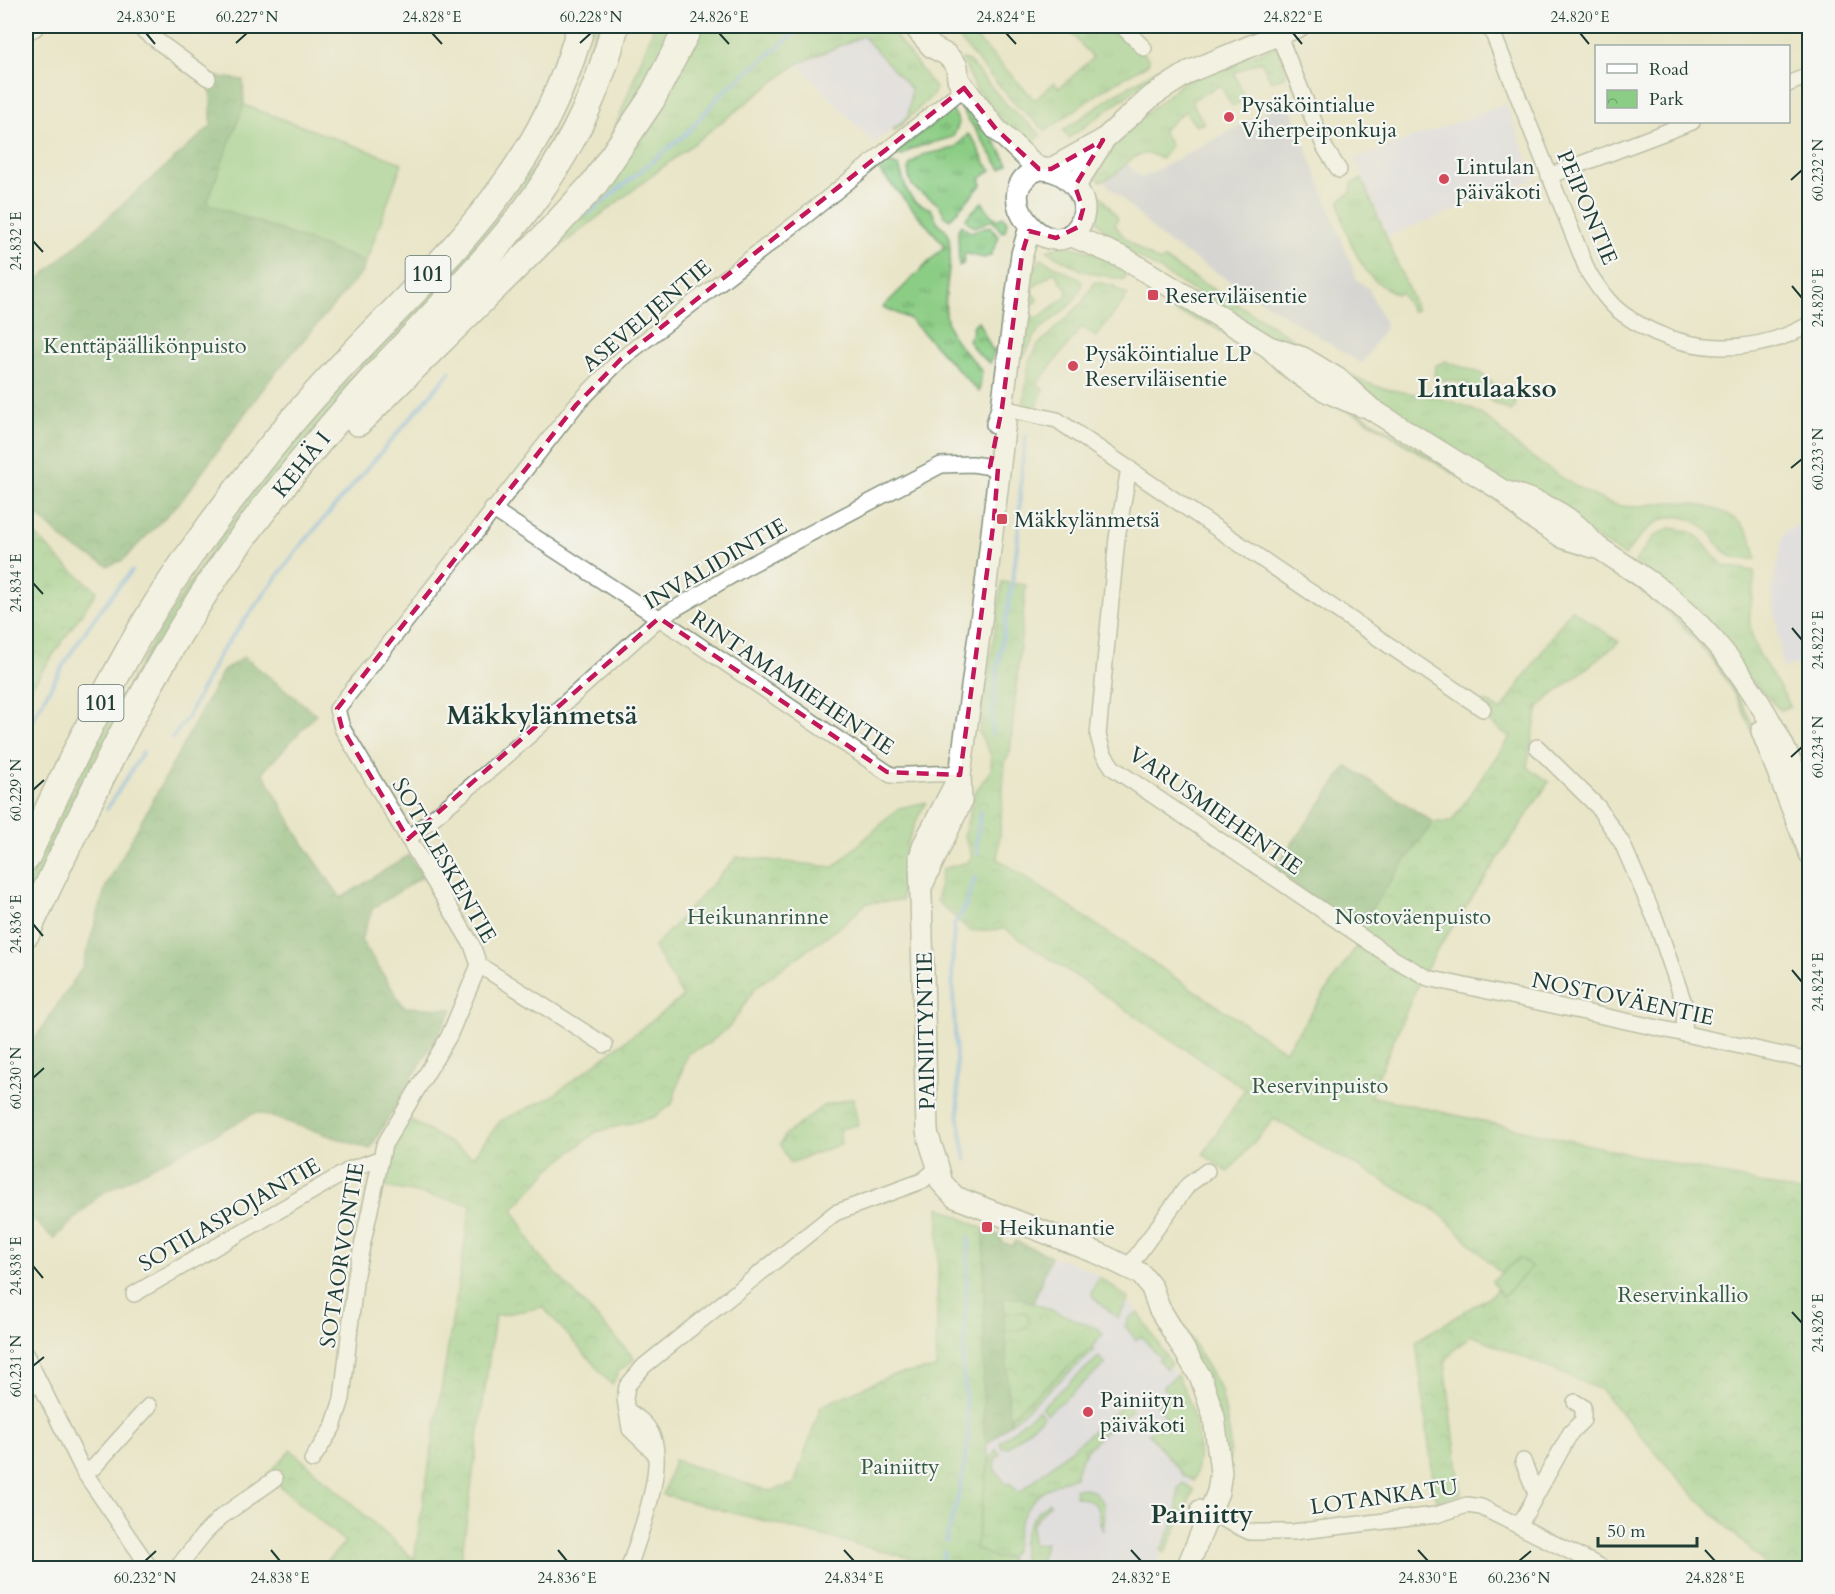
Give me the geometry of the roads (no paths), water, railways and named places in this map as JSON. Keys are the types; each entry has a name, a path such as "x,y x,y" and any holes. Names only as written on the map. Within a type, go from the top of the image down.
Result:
{"highway":[{"name":"KEHÄ I","path":"26,858 92,718 142,629 234,496 289,426 476,222 513,174 534,141 551,105 570,63 581,26"},
{"name":"KEHÄ I","path":"26,933 133,712 172,643 218,573 280,488 373,379 498,248 536,200 563,158 590,103 609,53 615,26"},
{"name":"101","path":"280,488 319,465 383,396 574,207 618,152 660,85 689,26"}],"street":[{"path":"26,29 33,26"},
{"path":"137,26 208,78"},
{"path":"914,26 932,47 947,55 957,66 961,83 996,129 1021,183 1018,204 1030,227 1124,258 1269,347 1303,358 1338,379 1371,409 1503,491 1537,500 1576,524 1600,549 1669,596 1707,635 1754,692 1771,721 1804,812 1809,854"},
{"path":"1122,26 1144,48"},
{"path":"1021,183 1030,174 1045,169 1103,140 1169,84 1191,71 1299,26"},
{"name":"PEIPONTIE","path":"1491,26 1588,272 1607,299 1644,327 1689,346 1752,347 1790,336 1809,324"},
{"path":"1278,34 1324,148 1339,170"},
{"path":"1790,83 1809,75"},
{"name":"ASEVELJENTIE","path":"337,709 576,405 621,359 804,217 961,83"},
{"path":"1549,176 1689,123"},
{"path":"996,129 1045,169 1075,186 1082,201 1084,214 1078,227 1060,236 1035,256 1019,280"},
{"path":"1075,186 1103,140"},
{"path":"1084,214 1124,258"},
{"name":"PAINIITYNTIE","path":"1030,227 1022,254 1002,410 998,419 994,467 975,590 976,643 960,775 961,802 922,886 927,1131 932,1155 940,1170 941,1182 949,1192 1100,1254 1146,1279 1159,1308 1201,1378 1209,1397 1217,1452 1205,1510 1187,1569"},
{"path":"1002,410 1057,420 1483,709"},
{"name":"INVALIDINTIE","path":"408,839 496,766 659,618 746,567 941,465 972,464 994,467"},
{"name":"VARUSMIEHENTIE","path":"1129,468 1117,538 1098,735 1107,761 1122,776 1156,800 1394,959 1428,978"},
{"name":"RINTAMAMIEHENTIE","path":"492,509 659,618 891,775 906,776 924,772 960,775"},
{"name":"SOTALESKENTIE","path":"337,709 342,728 472,945 479,965 605,1045"},
{"path":"1537,747 1598,807 1622,843 1656,921 1685,1006 1684,1034"},
{"name":"SOTAORVONTIE","path":"312,1460 333,1427 342,1399 356,1274 379,1159 384,1145 448,1036 479,965"},
{"name":"NOSTOVÄENTIE","path":"1428,978 1809,1061"},
{"name":"SOTILASPOJANTIE","path":"134,1294 351,1169 379,1159"},
{"path":"629,1569 656,1468 656,1454 652,1434 640,1420 628,1411 625,1399 627,1386 644,1366 816,1226 835,1213 922,1181 940,1170"},
{"path":"1127,1269 1188,1185 1207,1171"},
{"path":"26,1355 84,1472 150,1569"},
{"path":"26,1392 37,1380"},
{"path":"1519,1526 1571,1432 1583,1420 1582,1407 1575,1402"},
{"path":"84,1472 94,1467 149,1406"},
{"path":"1523,1461 1536,1494"},
{"path":"177,1569 203,1535 221,1517 275,1479"},
{"name":"LOTANKATU","path":"1205,1510 1250,1532 1293,1532 1436,1515 1467,1505 1480,1507 1603,1569"},
{"name":"PAINIITYNTIE","path":"1172,1569 1205,1510"}],"waterway":[{"path":"587,215 688,132 721,94 803,26"},
{"path":"172,738 187,718 220,653 298,549 450,372"},
{"path":"992,734 998,663 1017,546 1026,436"},
{"path":"26,731 74,648 116,589 132,571"},
{"path":"107,809 143,752"},
{"path":"978,853 976,846 980,812"},
{"path":"966,1160 959,1121 952,970 954,925 964,909 975,878"},
{"path":"946,1541 960,1489 969,1437 963,1371 969,1238"},
{"path":"942,1568 944,1551"}],"place":[{"name":"Pysäköintialue Viherpeiponkuja","path":"1229,117"},
{"name":"Lintulan päiväkoti","path":"1444,179"},
{"name":"Reserviläisentie","path":"1153,295"},
{"name":"Pysäköintialue LP Reserviläisentie","path":"1073,366"},
{"name":"Mäkkylänmetsä","path":"1002,519"},
{"name":"Heikunantie","path":"987,1227"},
{"name":"Painiityn päiväkoti","path":"1088,1412"}],"district":[{"name":"Lintulaakso","path":"1487,388"},
{"name":"Mäkkylänmetsä","path":"542,715"},
{"name":"Painiitty","path":"1202,1514"}],"park label":[{"name":"Kenttäpäällikönpuisto","path":"145,345"},
{"name":"Heikunanrinne","path":"758,916"},
{"name":"Nostoväenpuisto","path":"1413,916"},
{"name":"Reservinpuisto","path":"1320,1085"},
{"name":"Reservinkallio","path":"1683,1294"}]}
